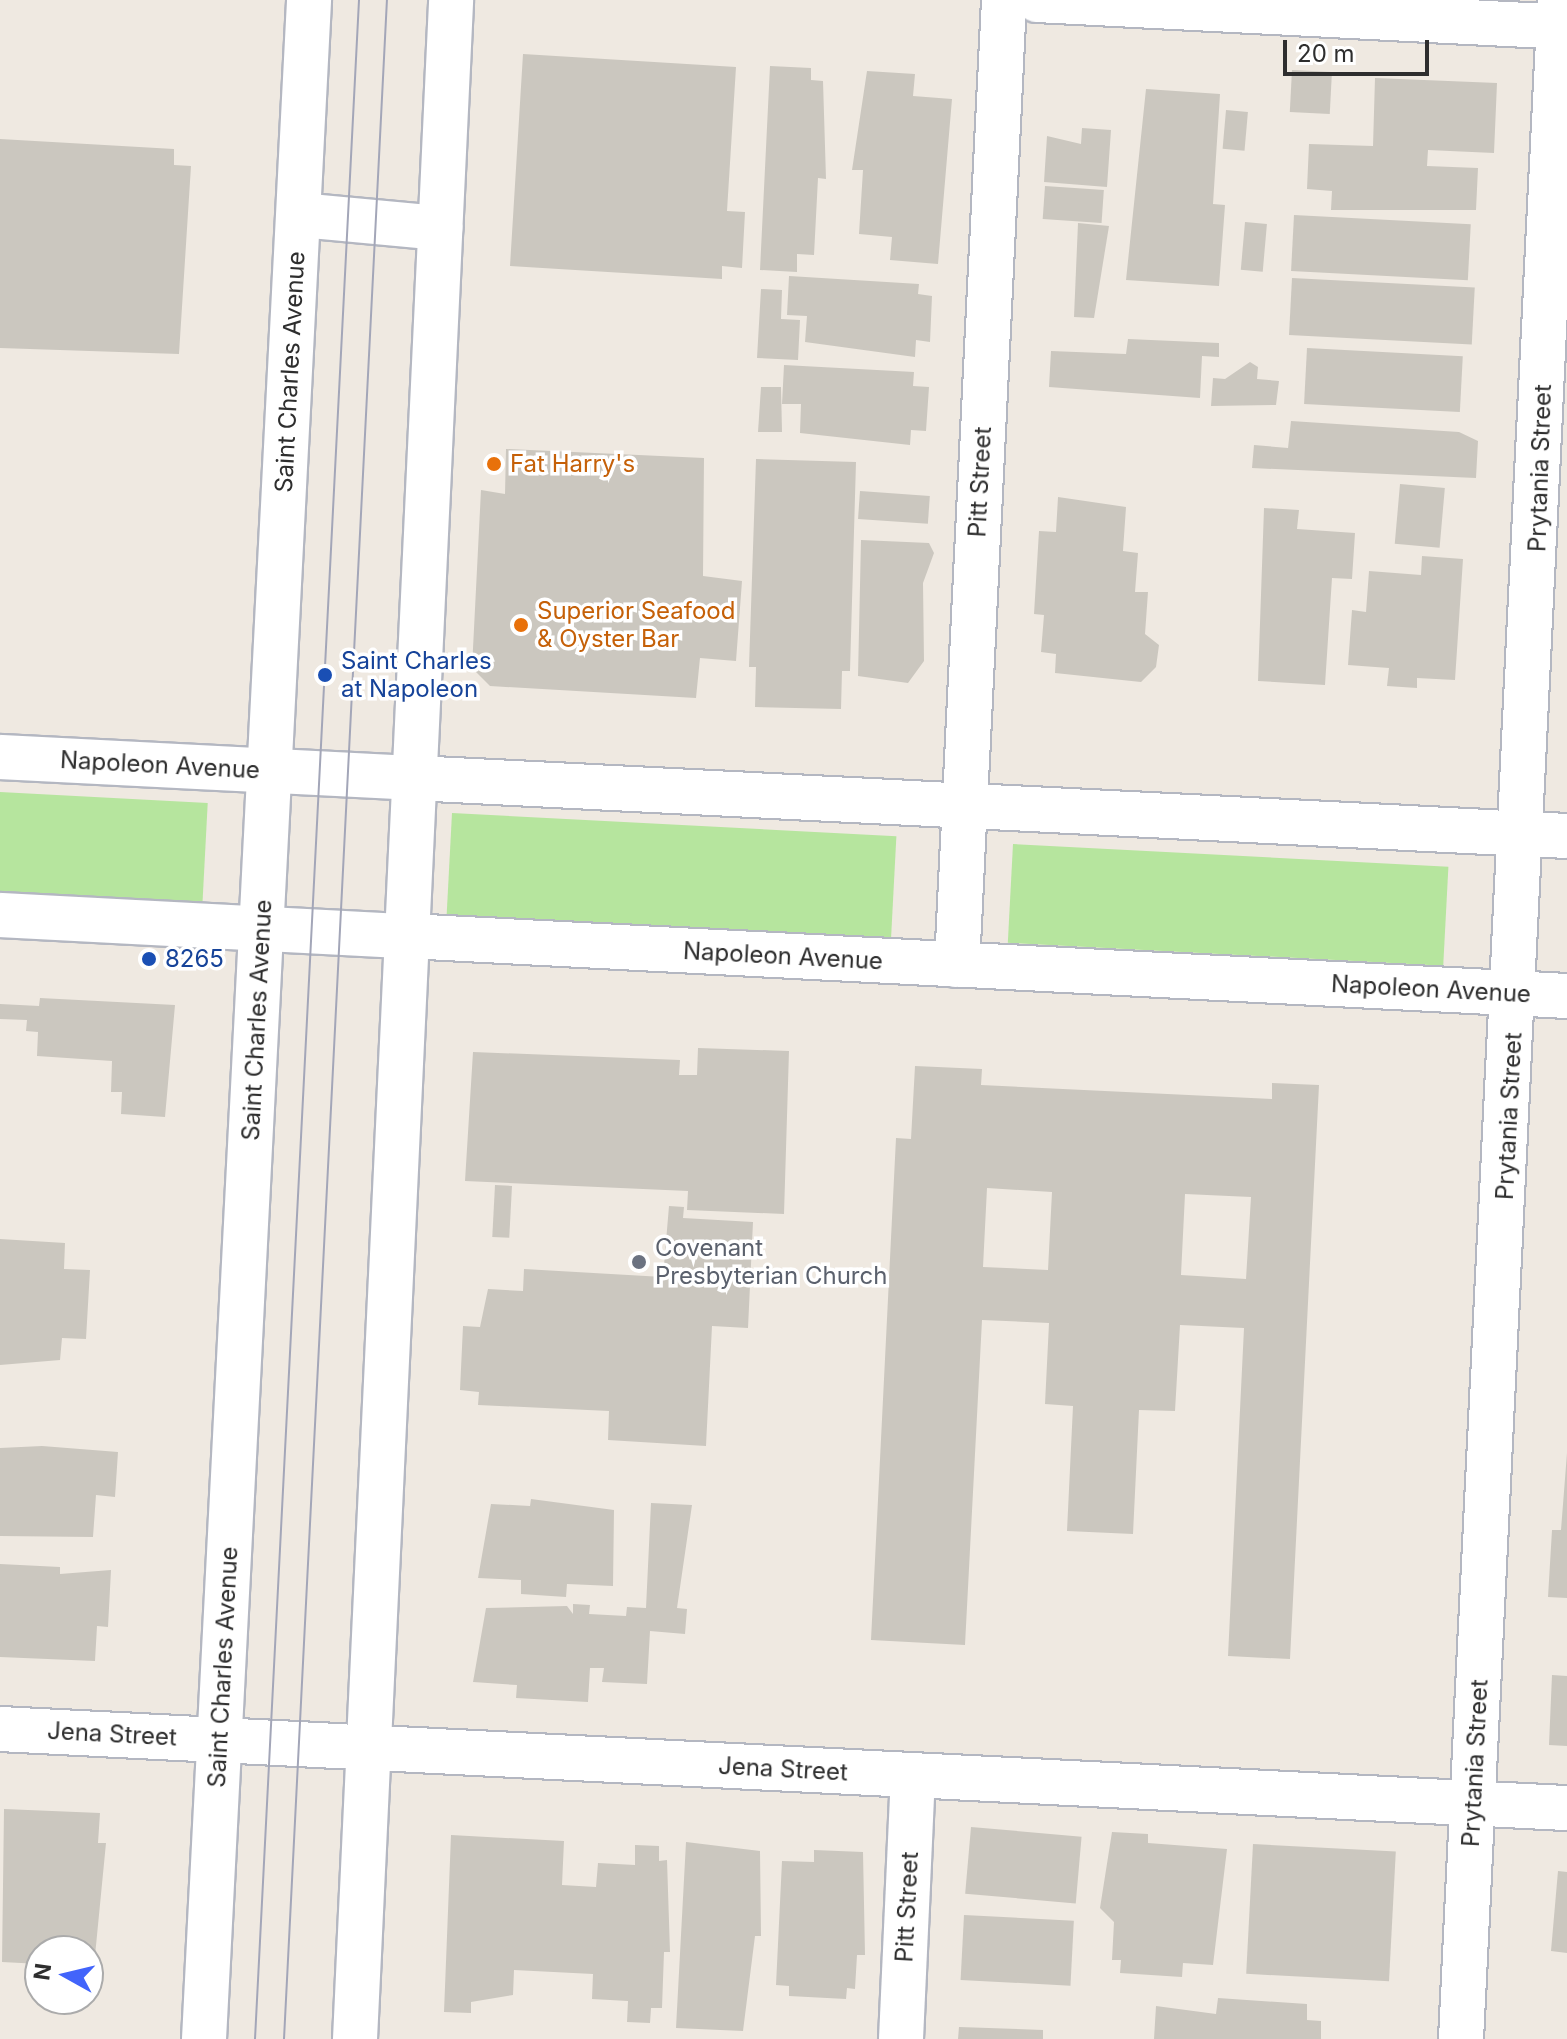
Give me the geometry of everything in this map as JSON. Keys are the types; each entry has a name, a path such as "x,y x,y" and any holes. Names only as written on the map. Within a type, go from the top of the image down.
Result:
{"street":[{"name":"Saint Charles Avenue","path":"204,2039 309,0"},
{"path":"355,2039 451,0"},
{"name":"Pitt Street","path":"957,965 1004,0"},
{"path":"1037,0 1562,18"},
{"name":"Prytania Street","path":"1461,2039 1562,18"},
{"path":"299,215 440,228"},
{"name":"Napoleon Avenue","path":"0,757 1567,836"},
{"name":"Napoleon Avenue","path":"0,915 1567,996"},
{"name":"Jena Street","path":"0,1729 1567,1808"},
{"name":"Pitt Street","path":"901,2039 913,1776"}],"green space":[{"path":"0,792 208,803 202,903 0,892"},
{"path":"452,813 896,836 891,940 447,917"},
{"path":"1013,844 1448,867 1443,966 1008,943"}],"building":[{"path":"523,54 736,67 727,211 745,212 742,268 722,266 722,279 510,266"},
{"path":"770,66 811,68 811,80 823,81 826,179 818,178 814,255 797,254 797,272 760,270"},
{"path":"1292,70 1332,72 1330,114 1290,112"},
{"path":"867,71 915,74 913,96 952,99 938,264 890,260 892,237 859,234 863,170 852,170"},
{"path":"1375,78 1497,83 1494,153 1428,150 1427,166 1478,168 1476,210 1331,210 1332,191 1307,189 1309,144 1373,146"},
{"path":"1146,89 1220,94 1213,204 1225,205 1219,286 1126,280"},
{"path":"1226,110 1248,112 1245,151 1223,149"},
{"path":"1082,128 1111,130 1107,187 1044,182 1047,136 1081,144"},
{"path":"0,139 174,149 174,165 191,166 179,354 0,348"},
{"path":"1045,186 1104,190 1102,223 1043,219"},
{"path":"1294,215 1471,224 1468,280 1291,271"},
{"path":"1245,222 1267,224 1263,272 1241,270"},
{"path":"1078,223 1109,226 1094,318 1074,317"},
{"path":"789,276 919,284 918,294 932,296 930,342 916,340 915,357 805,342 807,316 787,315"},
{"path":"1292,278 1475,288 1472,344 1289,335"},
{"path":"761,289 782,290 781,319 800,320 798,360 757,358"},
{"path":"1128,339 1219,343 1219,357 1202,356 1200,398 1049,387 1051,351 1126,354"},
{"path":"1307,348 1463,356 1460,412 1304,404"},
{"path":"1250,362 1258,367 1257,379 1279,381 1276,405 1211,406 1213,378 1225,379"},
{"path":"784,365 914,372 913,386 929,387 926,431 911,430 910,445 800,433 801,404 782,404"},
{"path":"761,387 781,387 782,432 758,432"},
{"path":"1291,421 1459,432 1478,441 1476,478 1252,468 1254,445 1288,448"},
{"path":"506,449 704,458 703,576 742,581 736,661 700,658 696,698 490,686 472,668 481,490 505,494"},
{"path":"756,459 856,462 850,671 842,671 841,709 755,707 756,667 749,667"},
{"path":"1400,484 1445,488 1440,548 1395,544"},
{"path":"860,491 930,496 928,524 858,519"},
{"path":"1058,497 1126,507 1123,551 1138,553 1135,592 1148,592 1145,634 1159,645 1156,667 1141,682 1055,673 1056,654 1041,652 1044,615 1034,614 1039,531 1056,532"},
{"path":"1264,508 1299,510 1297,529 1355,533 1352,579 1332,578 1325,685 1258,681"},
{"path":"861,540 929,543 934,553 923,583 924,661 908,683 858,676"},
{"path":"1422,556 1463,559 1455,680 1417,678 1417,688 1387,686 1389,668 1348,665 1352,610 1366,612 1369,571 1421,575"},
{"path":"40,998 175,1005 165,1117 121,1114 122,1092 111,1092 112,1061 37,1056 38,1032 26,1031 27,1020 0,1019 0,1004 39,1006"},
{"path":"698,1048 789,1051 784,1214 687,1210 688,1191 465,1181 473,1052 680,1060 679,1075 697,1075"},
{"path":"915,1066 982,1069 981,1085 1272,1099 1272,1083 1319,1085 1290,1659 1228,1656 1244,1328 1180,1325 1175,1411 1139,1410 1133,1534 1067,1531 1073,1406 1045,1404 1049,1323 982,1320 965,1645 871,1640 896,1138 911,1139","holes":["987,1188 1052,1192 1048,1270 983,1267","1185,1194 1251,1197 1246,1279 1181,1275"]},
{"path":"495,1185 512,1186 509,1238 492,1237"},
{"path":"669,1206 684,1207 683,1218 753,1222 748,1328 712,1326 706,1446 608,1440 609,1411 478,1405 479,1392 460,1390 463,1326 480,1327 488,1289 523,1291 524,1269 663,1277"},
{"path":"0,1239 65,1243 64,1269 90,1270 86,1339 62,1338 60,1360 0,1365"},
{"path":"42,1446 118,1452 115,1497 96,1495 93,1537 0,1536 0,1448"},
{"path":"1567,1453 1567,1598 1548,1597 1552,1530 1561,1530"},
{"path":"531,1499 614,1510 613,1586 567,1584 566,1597 521,1594 521,1580 478,1578 491,1504 530,1506"},
{"path":"651,1503 692,1505 677,1608 687,1609 685,1634 650,1631 647,1684 602,1682 604,1668 590,1668 588,1702 516,1698 517,1685 473,1682 486,1608 567,1606 573,1614 573,1604 590,1605 589,1614 626,1616 627,1607 646,1608"},
{"path":"0,1564 60,1567 60,1574 111,1570 108,1627 97,1626 95,1661 0,1657"},
{"path":"1552,1675 1567,1676 1567,1746 1549,1745"},
{"path":"4,1809 100,1813 98,1843 106,1843 97,1935 24,1935 24,1963 2,1962"},
{"path":"971,1827 1082,1837 1076,1903 965,1894"},
{"path":"1112,1832 1148,1834 1148,1843 1227,1849 1213,1965 1183,1963 1182,1977 1120,1973 1121,1960 1112,1960 1114,1922 1100,1908"},
{"path":"451,1835 564,1841 562,1885 596,1887 598,1863 635,1865 635,1845 659,1846 659,1861 667,1860 670,1952 664,1952 662,2008 651,2008 650,2023 627,2022 628,2001 592,1999 593,1974 514,1970 513,1995 471,2002 471,2013 444,2012"},
{"path":"686,1842 760,1851 761,1936 755,1936 743,2031 676,2028"},
{"path":"1253,1844 1396,1851 1389,1981 1246,1974"},
{"path":"814,1850 863,1852 865,1955 857,1955 855,1989 847,1988 846,1999 789,1996 789,1986 776,1985 782,1861 814,1862"},
{"path":"1558,1871 1567,1872 1567,1953 1551,1951"},
{"path":"964,1915 1074,1921 1070,1986 961,1980"},
{"path":"1218,1998 1307,2004 1307,2020 1321,2021 1321,2039 1154,2039 1156,2006 1216,2014"},
{"path":"959,2027 1043,2030 1043,2039 958,2039"}],"tram line":[{"path":"255,2039 359,0"},
{"path":"284,2039 387,0"}],"place":[{"name":"Fat Harry's","path":"494,464"},
{"name":"Superior Seafood & Oyster Bar","path":"521,625"},
{"name":"Saint Charles at Napoleon","path":"325,675"},
{"name":"8265","path":"149,959"},
{"name":"Covenant Presbyterian Church","path":"639,1262"}]}
